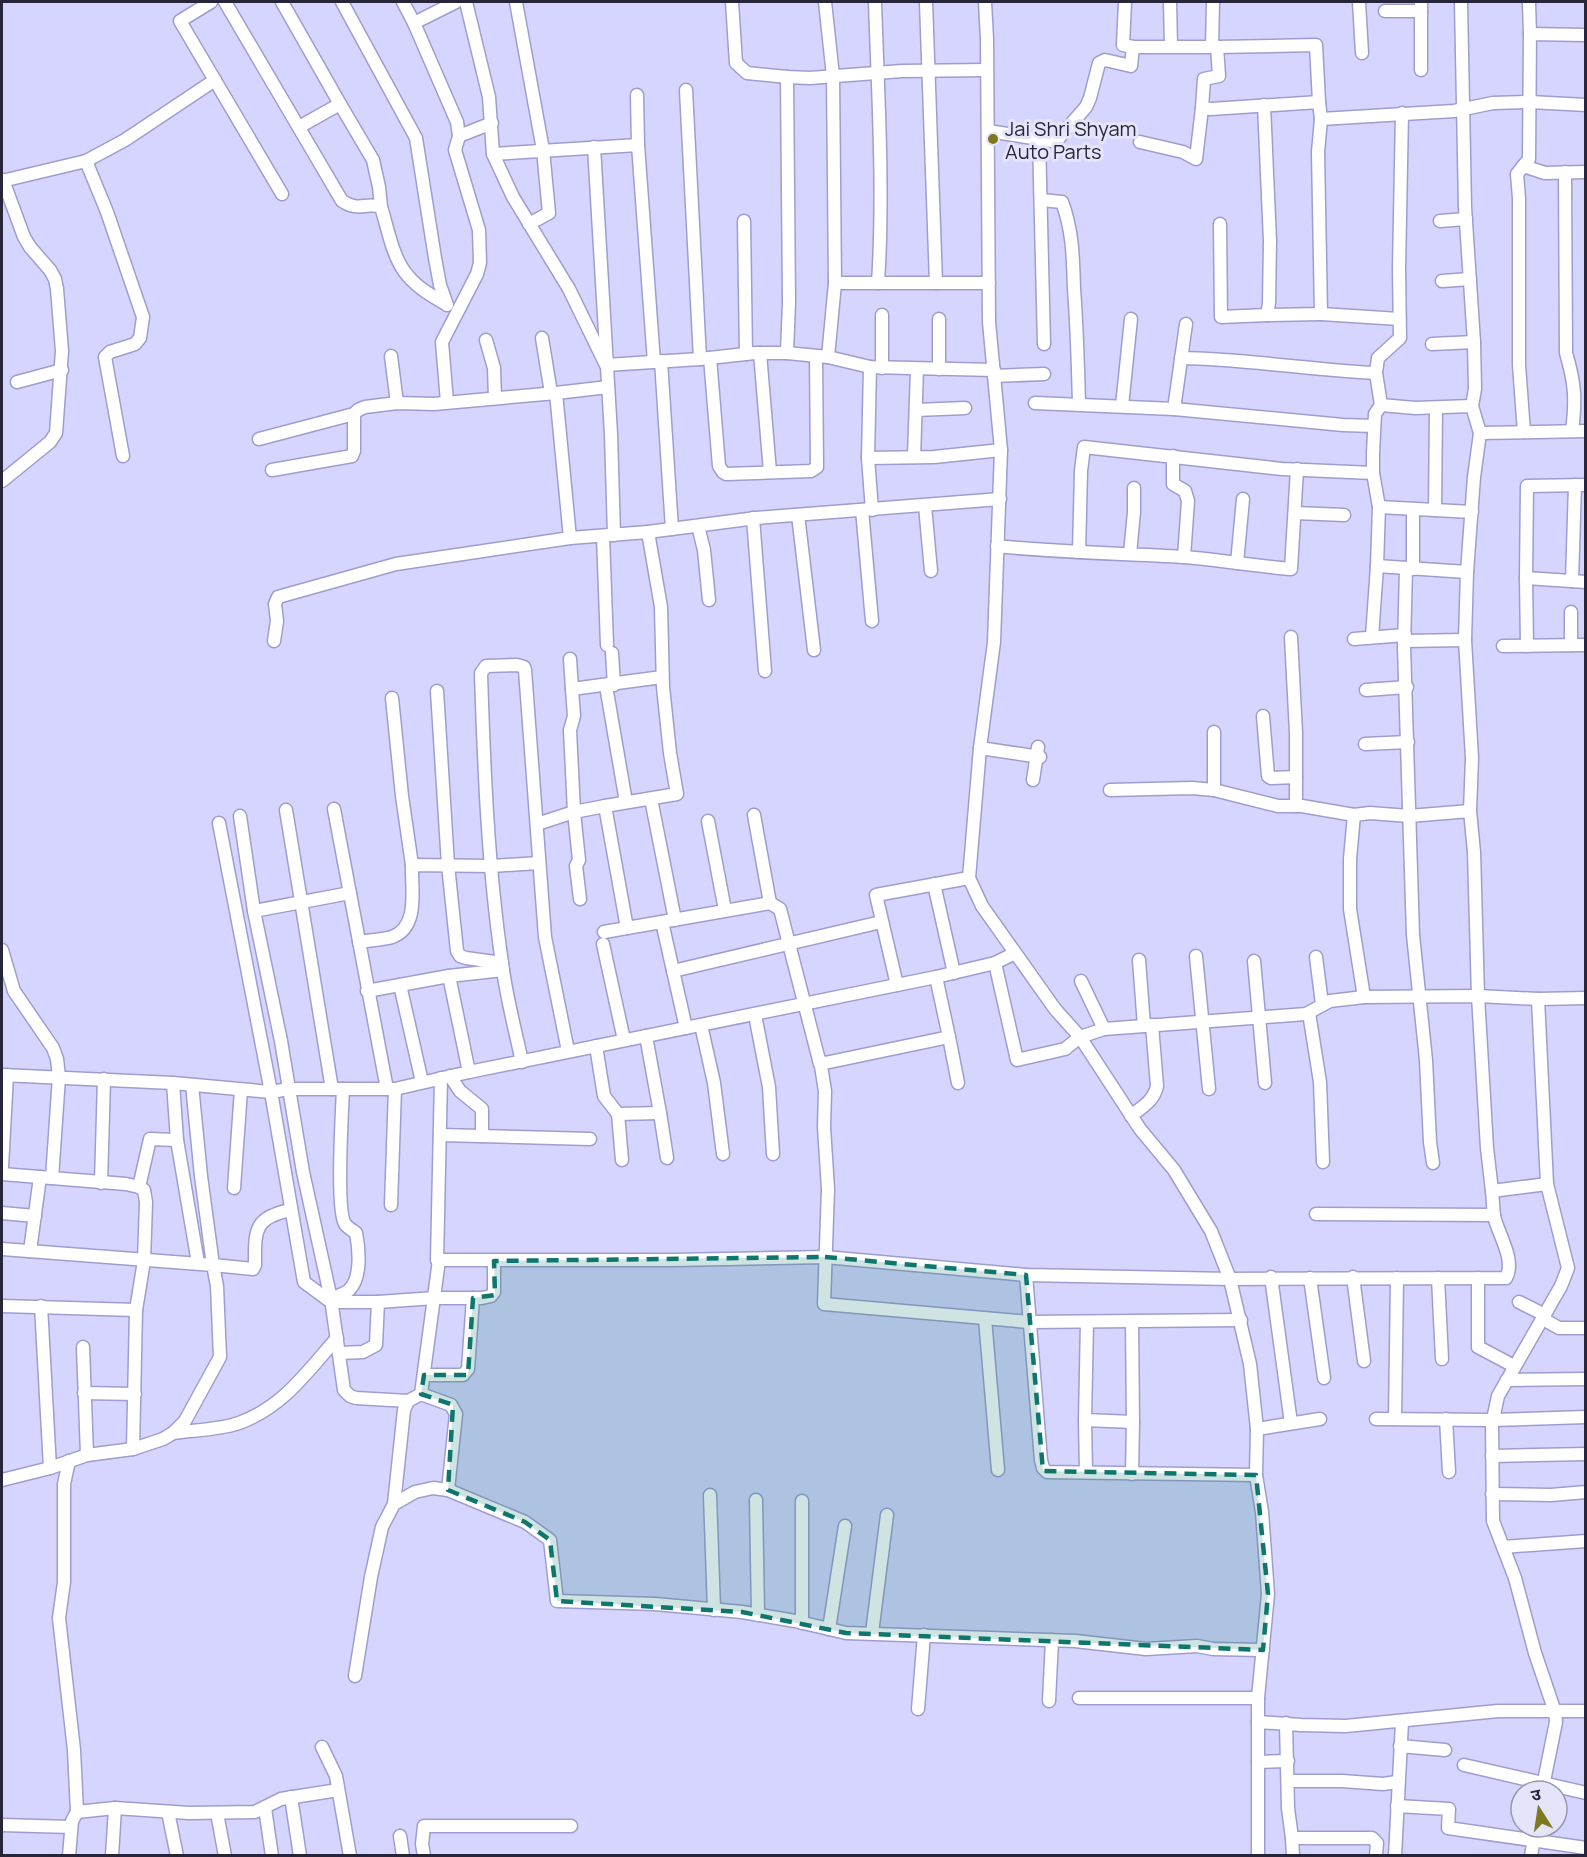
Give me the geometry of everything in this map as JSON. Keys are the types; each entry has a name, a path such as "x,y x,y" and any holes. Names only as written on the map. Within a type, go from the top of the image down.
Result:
{"street":[{"path":"211,2 180,21 282,194"},
{"path":"225,2 342,201 351,207 375,205 381,207"},
{"path":"282,2 373,160 381,207 397,257 407,275 426,292 446,303 456,315"},
{"path":"342,2 416,138 435,258 446,303"},
{"path":"403,2 457,122 459,136 455,150 479,230 480,263 477,274 442,342 447,402"},
{"path":"414,23 456,2"},
{"path":"466,2 489,98 493,154 513,197 569,289 606,365"},
{"path":"516,2 543,150 549,213 529,224"},
{"path":"732,2 736,63 747,73 787,77 987,70"},
{"path":"686,90 705,359 720,470 726,474 811,471 817,466 822,357 836,283 832,181 833,76 825,2"},
{"path":"875,2 880,232 878,283"},
{"path":"926,2 936,283"},
{"path":"985,2 989,322 1001,450 994,642 980,748 969,878 982,906 1055,1009 1080,1037 1140,1129 1174,1170 1211,1231 1230,1279 1250,1364 1257,1428 1256,1475 1262,1512 1268,1594 1258,1698 1258,1856"},
{"path":"1125,2 1124,45 1133,47 1316,45 1321,120 1318,152 1321,314"},
{"path":"1170,2 1171,46"},
{"path":"1140,142 1183,152 1196,159 1204,79 1219,76 1213,2"},
{"path":"1359,2 1362,53"},
{"path":"446,1077 440,1136 437,1260 825,1257 1026,1275 1230,1279 1270,1277 1506,1278 1509,1272 1508,1258 1494,1215 1487,1148 1478,996 1474,852 1470,811 1472,758 1465,640 1467,572 1474,477 1480,433 1472,406 1475,389 1474,342 1466,219 1461,2"},
{"path":"1524,432 1519,365 1517,174 1529,159 1530,3"},
{"path":"1385,11 1421,6 1421,70"},
{"path":"1530,34 1586,35"},
{"path":"988,131 1056,140 1086,107 1101,61 1129,66 1132,64 1133,47"},
{"path":"787,77 789,302 787,353"},
{"path":"2,481 50,441 56,433 62,351 55,279 24,237 2,180 86,160 125,140 215,80"},
{"path":"637,95 638,145 672,529"},
{"path":"1202,108 1319,102"},
{"path":"1321,120 1463,109 1493,103 1586,105"},
{"path":"299,127 340,104"},
{"path":"1264,105 1270,231 1267,315"},
{"path":"1372,637 1379,507 1373,473 1374,426 1375,414 1381,405 1376,373 1378,358 1400,338 1402,114"},
{"path":"459,136 492,123"},
{"path":"1040,139 1044,344"},
{"path":"493,154 638,145"},
{"path":"594,147 608,387 610,685 626,802"},
{"path":"86,160 107,212 143,317 140,338 135,344 110,351 105,357 123,456"},
{"path":"1523,166 1545,172 1586,172"},
{"path":"1565,172 1566,353 1574,380 1575,408 1572,431"},
{"path":"1041,200 1062,202 1069,220 1073,250 1079,404"},
{"path":"1440,221 1466,219"},
{"path":"744,221 746,354"},
{"path":"1220,224 1221,317 1321,314 1399,319"},
{"path":"1442,281 1470,279"},
{"path":"836,283 989,283"},
{"path":"872,621 867,510 868,458 882,315"},
{"path":"939,319 939,369"},
{"path":"1122,406 1131,319"},
{"path":"1174,409 1186,324"},
{"path":"542,338 554,393 570,538"},
{"path":"486,340 494,368 495,398"},
{"path":"1432,344 1474,342"},
{"path":"759,353 770,472"},
{"path":"606,365 759,353 787,353 876,367 1044,374"},
{"path":"391,356 397,403"},
{"path":"1181,358 1219,359 1376,373"},
{"path":"914,457 917,369"},
{"path":"16,382 62,370"},
{"path":"259,439 354,414 366,407 608,387"},
{"path":"1035,403 1174,409 1374,426"},
{"path":"1381,405 1436,408 1472,406"},
{"path":"916,410 965,408"},
{"path":"1435,510 1436,408"},
{"path":"272,470 352,456 354,414"},
{"path":"1480,433 1586,431"},
{"path":"1079,552 1081,471 1084,447 1282,469 1373,473"},
{"path":"868,458 1001,450"},
{"path":"1173,456 1173,484 1185,490 1188,501 1184,557"},
{"path":"998,546 1042,551 1184,557 1291,569 1297,469"},
{"path":"1527,646 1527,486 1580,485 1572,581"},
{"path":"1130,554 1134,488"},
{"path":"274,641 277,621 276,599 283,595 396,564 570,538 648,532 753,518 1000,499"},
{"path":"1237,563 1243,499"},
{"path":"925,506 930,571"},
{"path":"1379,507 1472,512"},
{"path":"1413,509 1404,638 1409,816 1413,936 1433,1163"},
{"path":"1295,513 1344,515"},
{"path":"798,515 814,650"},
{"path":"753,518 765,671"},
{"path":"698,526 704,550 709,600"},
{"path":"537,824 574,812 677,794 662,677 661,608 648,532"},
{"path":"1377,566 1467,572"},
{"path":"1526,578 1586,582"},
{"path":"1571,612 1571,645"},
{"path":"1291,637 1296,806"},
{"path":"1354,639 1372,637 1465,640"},
{"path":"1503,646 1586,645"},
{"path":"570,659 574,716 570,730 579,860 576,866 580,900"},
{"path":"522,1062 502,967 492,866 485,782 481,674 486,666 517,665 524,667 525,670 545,937 568,1052"},
{"path":"572,689 662,677"},
{"path":"1366,690 1407,687"},
{"path":"437,691 448,865 458,951 460,956 502,967"},
{"path":"359,942 393,937 407,925 411,913 412,865 392,698"},
{"path":"1263,716 1268,776 1271,778 1296,777"},
{"path":"1214,790 1215,732"},
{"path":"1365,744 1408,742"},
{"path":"980,748 1038,754 1033,780"},
{"path":"1110,790 1192,788 1214,790 1278,806 1330,809 1354,815 1370,813 1409,816 1470,811"},
{"path":"651,799 673,971 686,1028"},
{"path":"605,806 627,928"},
{"path":"334,809 367,991 391,1089 391,1205"},
{"path":"286,810 337,1089 342,1214 345,1224 356,1233 358,1243 356,1278 349,1290 331,1300"},
{"path":"754,815 770,903"},
{"path":"1354,815 1350,859 1350,909 1364,997"},
{"path":"240,816 254,910 303,1172 331,1300 345,1390 350,1396 408,1401 421,1394 451,1405 456,1414 448,1490"},
{"path":"708,821 725,910"},
{"path":"219,823 271,1092 304,1282 331,1300 378,1302 487,1297 494,1292 494,1261"},
{"path":"412,865 492,866 539,863"},
{"path":"897,986 876,895 969,878"},
{"path":"934,884 954,973"},
{"path":"254,910 350,893"},
{"path":"624,1040 604,938 627,928 770,903 780,909 820,1060 825,1091 824,1127 828,1189 825,1304 1029,1322 1240,1320"},
{"path":"673,971 882,922"},
{"path":"2,950 14,991 53,1048 59,1077 46,1178 35,1216 30,1251"},
{"path":"2,1167 4,1075 173,1083 271,1092 289,1089 391,1089 897,986 995,963 1015,953"},
{"path":"1196,956 1209,1089"},
{"path":"1316,957 1322,1004"},
{"path":"1131,1116 1153,1098 1155,1092 1138,960"},
{"path":"1254,962 1264,1083"},
{"path":"995,963 1017,1060 1065,1049 1080,1037 1104,1029 1309,1013 1330,1001 1364,997 1419,995 1538,999 1586,998"},
{"path":"367,991 502,967"},
{"path":"449,976 469,1072"},
{"path":"936,977 958,1083"},
{"path":"1081,981 1104,1029"},
{"path":"400,985 422,1082"},
{"path":"1538,999 1547,1184 1568,1268 1561,1286 1498,1396 1493,1420 1492,1494 1493,1521 1515,1578 1555,1712 1556,1722 1545,1779"},
{"path":"1309,1013 1320,1082 1323,1162"},
{"path":"755,1015 769,1087 773,1154"},
{"path":"701,1025 714,1083 723,1154"},
{"path":"646,1036 667,1158"},
{"path":"820,1060 820,1064 949,1037"},
{"path":"596,1046 604,1096 618,1114 622,1160"},
{"path":"446,1077 482,1108 482,1136"},
{"path":"101,1183 104,1079"},
{"path":"173,1083 177,1140 198,1263"},
{"path":"174,1433 184,1421 220,1357 217,1286 201,1176 192,1085"},
{"path":"234,1188 241,1090"},
{"path":"618,1114 660,1113"},
{"path":"440,1136 590,1139"},
{"path":"139,1186 150,1139 177,1140"},
{"path":"2,1174 139,1186 144,1190 146,1202 144,1261 136,1310 133,1449"},
{"path":"1492,1191 1547,1184"},
{"path":"2,1249 253,1269 255,1231 258,1226 274,1214 291,1210"},
{"path":"2,1213 35,1216"},
{"path":"1316,1214 1494,1215"},
{"path":"421,1394 440,1260"},
{"path":"1026,1275 1042,1468 1047,1472 1056,1473 1256,1475"},
{"path":"1270,1277 1291,1423"},
{"path":"1353,1277 1364,1361"},
{"path":"1310,1278 1324,1378"},
{"path":"1395,1419 1397,1278"},
{"path":"1438,1278 1442,1359"},
{"path":"1479,1278 1478,1347 1514,1366"},
{"path":"424,1375 456,1377 463,1376 468,1370 473,1298"},
{"path":"340,1353 363,1352 376,1345 378,1302"},
{"path":"1519,1302 1560,1328 1586,1328"},
{"path":"2,1306 136,1310"},
{"path":"41,1306 50,1468"},
{"path":"985,1319 998,1470"},
{"path":"1086,1472 1084,1420 1087,1322"},
{"path":"1132,1322 1132,1474"},
{"path":"2,1466 2,1480 50,1468 87,1455 133,1449 174,1433 238,1424 269,1408 291,1391 337,1338"},
{"path":"83,1347 87,1455"},
{"path":"1507,1380 1586,1379"},
{"path":"84,1392 135,1394"},
{"path":"355,1676 371,1577 382,1527 394,1503 404,1410 408,1401"},
{"path":"1376,1419 1493,1420 1586,1417"},
{"path":"1257,1428 1320,1419"},
{"path":"1446,1419 1449,1472"},
{"path":"1084,1420 1133,1422"},
{"path":"1492,1456 1586,1454"},
{"path":"69,1461 64,1484 64,1582 59,1618 74,1750 77,1812"},
{"path":"394,1503 415,1492 433,1488 448,1490 525,1522 550,1540 557,1601 655,1604 714,1610 758,1615 846,1633 1052,1640 1146,1649 1197,1647 1263,1650"},
{"path":"1492,1494 1551,1495 1586,1492"},
{"path":"710,1495 714,1610"},
{"path":"756,1500 758,1615"},
{"path":"802,1501 802,1623"},
{"path":"873,1634 887,1515"},
{"path":"829,1629 845,1526"},
{"path":"1503,1547 1586,1541"},
{"path":"918,1708 924,1635"},
{"path":"1049,1701 1052,1640"},
{"path":"1079,1698 1258,1698"},
{"path":"1258,1722 1346,1726 1497,1711 1586,1711"},
{"path":"1395,1856 1397,1782 1402,1722"},
{"path":"1286,1723 1288,1808 1293,1856"},
{"path":"322,1746 336,1776 350,1856"},
{"path":"1400,1746 1445,1750"},
{"path":"1258,1762 1288,1761"},
{"path":"1464,1765 1514,1779"},
{"path":"1288,1781 1383,1784 1397,1782"},
{"path":"69,1856 73,1816 77,1812 115,1808 168,1812 255,1812 281,1799 338,1790"},
{"path":"1569,1791 1586,1793"},
{"path":"291,1797 300,1856"},
{"path":"1397,1806 1449,1809 1448,1828 1586,1848"},
{"path":"112,1856 115,1808"},
{"path":"265,1808 272,1856"},
{"path":"168,1812 177,1856"},
{"path":"217,1813 225,1856"},
{"path":"2,1825 72,1827"},
{"path":"424,1856 422,1844 424,1826 571,1826"},
{"path":"400,1836 403,1856"},
{"path":"171,1856 173,1838"},
{"path":"1292,1838 1372,1838 1377,1843 1376,1856"},
{"path":"1531,1856 1533,1841"}],"highlighted area":[{"path":"825,1257 1026,1275 1043,1471 1256,1475 1268,1594 1263,1650 846,1633 742,1612 557,1601 550,1540 525,1522 448,1490 453,1405 421,1394 424,1375 468,1375 473,1298 495,1295 494,1261"}],"place":[{"name":"Jai Shri Shyam Auto Parts","path":"993,139"}]}
